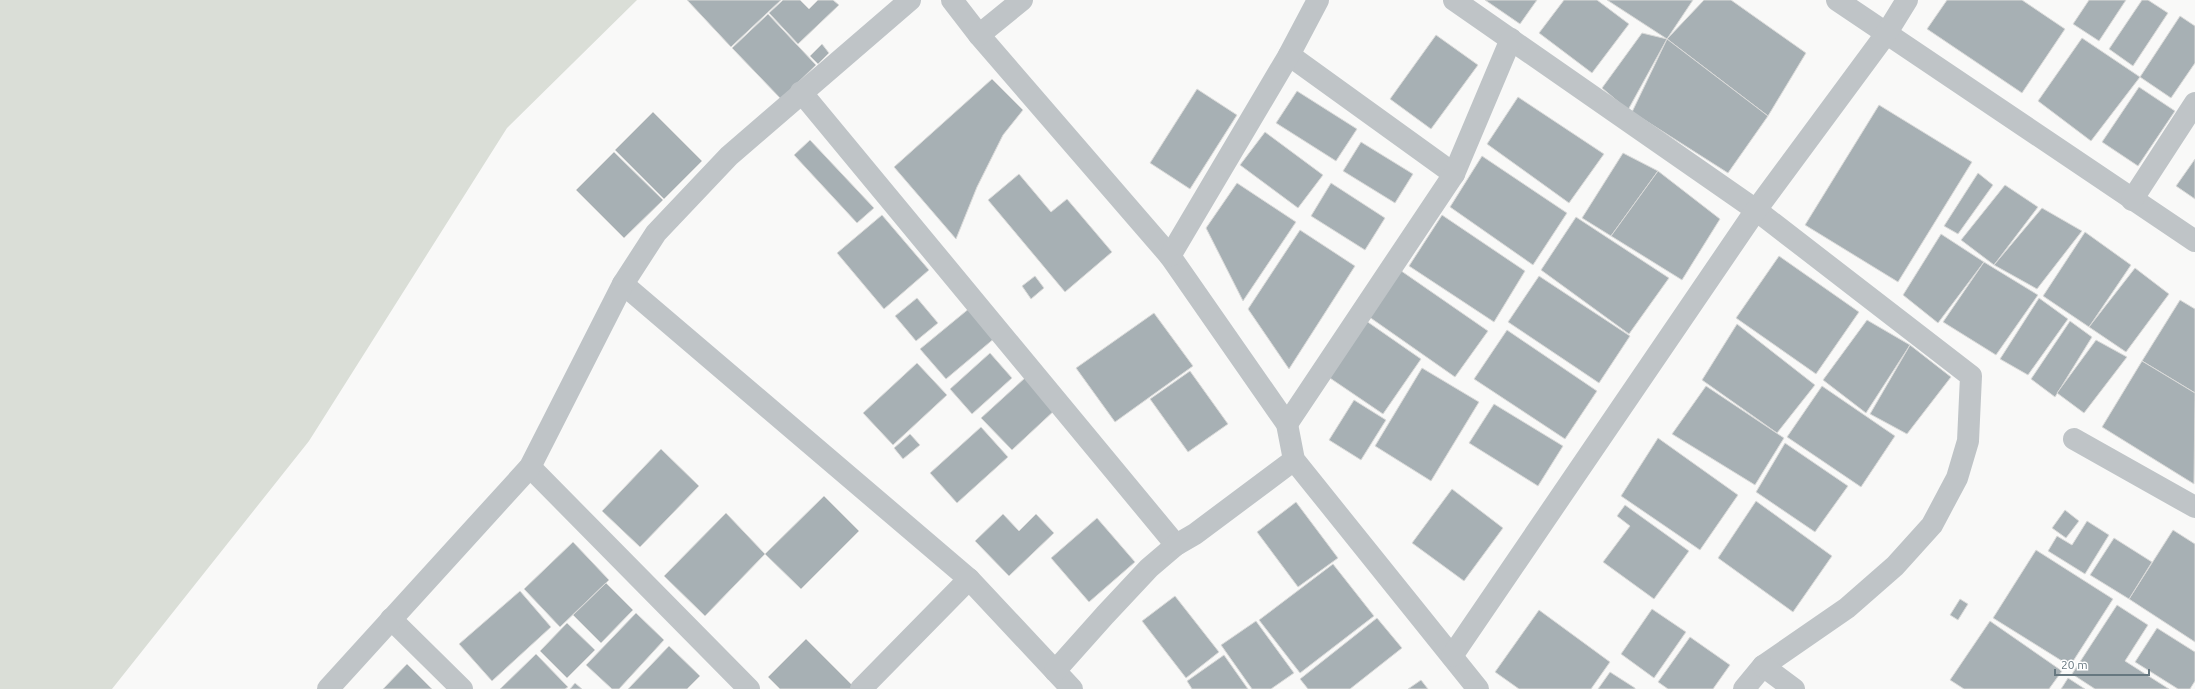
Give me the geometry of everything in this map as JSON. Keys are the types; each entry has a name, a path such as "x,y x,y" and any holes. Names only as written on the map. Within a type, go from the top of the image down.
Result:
{"street":[{"path":"328,689 530,467 623,284 656,232 729,156 910,0"},
{"path":"952,0 979,35 1170,256 1287,424 1294,460 1478,689"},
{"path":"979,35 1022,0"},
{"path":"1170,256 1290,55 1318,0"},
{"path":"1454,0 1756,210 1971,376 1968,441 1957,478 1932,525 1895,566 1847,608 1763,666 1744,689"},
{"path":"1837,0 2195,241"},
{"path":"1452,656 1756,210 1886,34 1907,0"},
{"path":"1287,424 1454,174 1510,39"},
{"path":"1290,55 1454,174"},
{"path":"802,92 1176,545"},
{"path":"2132,200 2195,103"},
{"path":"623,284 969,579 1072,689"},
{"path":"2074,439 2195,507"},
{"path":"1056,671 1130,588 1150,568 1176,545 1195,534 1294,460"},
{"path":"530,467 748,689"},
{"path":"861,689 969,579"},
{"path":"391,619 462,689"},
{"path":"1763,666 1794,689"}],"shaded area":[{"path":"0,0 637,0 507,128 309,441 112,689 0,689"}],"building":[{"path":"687,0 781,0 731,47"},
{"path":"783,0 800,0 809,9 818,0 833,0 839,5 798,44 769,13"},
{"path":"1485,0 1537,0 1520,24"},
{"path":"1564,0 1597,0 1629,24 1592,73 1539,33"},
{"path":"1607,0 1693,0 1667,39"},
{"path":"1704,0 1731,0 1806,53 1768,116 1667,39"},
{"path":"1947,0 2022,0 2065,29 2022,93 1927,29"},
{"path":"2089,0 2126,0 2099,41 2073,24"},
{"path":"2142,0 2148,0 2168,13 2133,66 2109,49"},
{"path":"768,14 816,65 781,99 732,48"},
{"path":"2180,16 2195,26 2195,63 2171,98 2140,77"},
{"path":"1642,33 1667,39 1628,110 1602,88"},
{"path":"1436,35 1478,65 1431,129 1390,99"},
{"path":"2082,38 2140,77 2091,141 2038,101"},
{"path":"1667,39 1768,116 1728,173 1632,112"},
{"path":"822,44 829,53 818,64 810,56"},
{"path":"992,79 1023,110 1003,135 977,187 956,239 894,167"},
{"path":"2139,87 2175,111 2138,166 2102,142"},
{"path":"1197,89 1237,115 1190,189 1150,163"},
{"path":"1297,91 1357,129 1336,161 1276,123"},
{"path":"1518,97 1604,154 1569,203 1487,144"},
{"path":"1879,105 1972,162 1898,282 1805,225"},
{"path":"653,112 702,161 664,199 615,150"},
{"path":"1265,132 1323,175 1298,208 1240,165"},
{"path":"810,140 874,208 857,223 794,155"},
{"path":"1361,142 1413,174 1395,203 1343,171"},
{"path":"614,152 663,200 624,238 576,190"},
{"path":"1623,153 1658,171 1611,236 1582,218"},
{"path":"1482,156 1567,213 1533,265 1450,207"},
{"path":"2195,159 2195,199 2176,186"},
{"path":"1658,171 1720,219 1682,280 1611,236"},
{"path":"1978,173 1993,185 1958,234 1944,226"},
{"path":"1019,174 1051,212 1067,199 1112,252 1065,292 988,200"},
{"path":"1237,183 1296,222 1243,301 1206,228"},
{"path":"1331,183 1385,218 1365,250 1311,216"},
{"path":"2005,185 2038,207 1994,265 1961,240"},
{"path":"2042,208 2082,231 2037,289 1994,265"},
{"path":"882,215 929,270 884,309 837,253"},
{"path":"1442,215 1525,271 1494,322 1409,266"},
{"path":"1576,217 1669,278 1629,334 1541,270"},
{"path":"1300,230 1355,266 1289,369 1248,309"},
{"path":"2085,232 2131,265 2089,327 2043,296"},
{"path":"1941,234 1984,262 1938,323 1903,295"},
{"path":"1779,256 1859,312 1816,374 1736,318"},
{"path":"1984,262 2038,295 1996,355 1943,322"},
{"path":"1397,268 1488,331 1455,377 1365,314"},
{"path":"2135,268 2169,294 2126,352 2089,327"},
{"path":"1035,276 1044,288 1031,299 1022,286"},
{"path":"1539,276 1630,336 1599,383 1508,322"},
{"path":"917,298 938,323 916,341 895,316"},
{"path":"2039,298 2068,319 2028,375 2000,359"},
{"path":"2180,300 2195,309 2195,393 2142,361"},
{"path":"971,307 996,337 946,379 920,349"},
{"path":"1154,313 1193,366 1115,422 1076,368"},
{"path":"1362,318 1421,359 1383,414 1324,374"},
{"path":"1867,320 1910,345 1866,413 1823,380"},
{"path":"2070,321 2092,337 2055,397 2031,379"},
{"path":"1737,324 1815,385 1777,433 1702,380"},
{"path":"1507,330 1597,391 1565,439 1474,379"},
{"path":"2096,340 2127,357 2084,413 2057,393"},
{"path":"1910,345 1951,377 1907,434 1870,414"},
{"path":"990,353 1012,378 972,414 950,389"},
{"path":"2142,361 2195,393 2194,484 2102,427"},
{"path":"917,363 947,395 893,445 863,413"},
{"path":"1422,368 1479,402 1431,481 1375,446"},
{"path":"1190,371 1228,424 1188,452 1150,399"},
{"path":"1026,377 1056,409 1012,450 981,418"},
{"path":"1706,386 1784,438 1755,485 1672,434"},
{"path":"1822,386 1895,436 1861,487 1787,437"},
{"path":"1354,400 1386,420 1361,460 1329,440"},
{"path":"1494,404 1563,446 1538,486 1469,443"},
{"path":"981,427 1008,457 957,503 930,473"},
{"path":"910,434 920,445 903,459 894,448"},
{"path":"1658,438 1738,495 1700,550 1621,496"},
{"path":"1785,443 1848,486 1815,532 1756,492"},
{"path":"661,449 699,486 640,547 602,511"},
{"path":"1452,489 1503,528 1464,581 1412,543"},
{"path":"824,496 859,531 801,589 765,554"},
{"path":"1756,501 1832,556 1793,612 1718,558"},
{"path":"1296,502 1338,558 1298,587 1257,532"},
{"path":"1625,505 1689,551 1654,599 1603,562 1630,526 1617,516"},
{"path":"2065,510 2079,521 2066,538 2052,528"},
{"path":"726,513 765,554 705,616 664,576"},
{"path":"1003,514 1019,531 1036,514 1054,533 1009,576 975,541"},
{"path":"1097,518 1135,562 1089,602 1051,558"},
{"path":"2087,521 2109,535 2085,574 2048,551 2057,536 2072,545"},
{"path":"2173,530 2195,544 2195,642 2129,599"},
{"path":"2114,538 2152,562 2129,599 2090,575"},
{"path":"573,542 609,580 560,627 524,589"},
{"path":"2036,550 2113,599 2070,666 1993,618"},
{"path":"1333,564 1374,616 1300,673 1259,620"},
{"path":"606,583 633,610 601,643 573,615"},
{"path":"520,591 551,627 492,681 459,644"},
{"path":"1175,596 1219,652 1186,678 1142,621"},
{"path":"1960,599 1968,604 1958,620 1950,615"},
{"path":"2117,605 2148,625 2125,661 2169,689 2095,689 2072,674"},
{"path":"1652,609 1686,632 1654,678 1621,654"},
{"path":"1539,610 1610,662 1591,689 1519,689 1495,672"},
{"path":"636,613 664,640 619,689 612,689 586,665"},
{"path":"1377,618 1402,648 1350,689 1308,689 1300,679"},
{"path":"1256,621 1294,673 1271,689 1252,689 1221,645"},
{"path":"1990,621 2062,671 2049,689 1964,689 1950,680"},
{"path":"567,623 595,650 567,678 540,651"},
{"path":"2157,628 2195,652 2195,681 2190,689 2178,689 2135,662"},
{"path":"1690,637 1730,665 1713,689 1668,689 1658,682"},
{"path":"806,639 855,688 854,689 780,689 768,677"},
{"path":"669,646 700,676 687,689 628,689"},
{"path":"536,654 568,687 565,689 500,689"},
{"path":"1224,655 1248,689 1192,689 1187,681"},
{"path":"407,664 432,689 383,689"},
{"path":"1610,672 1635,688 1635,689 1598,689"},
{"path":"2068,678 2085,689 2061,689"},
{"path":"1421,680 1428,689 1408,689"},
{"path":"575,683 582,689 570,689"}]}
